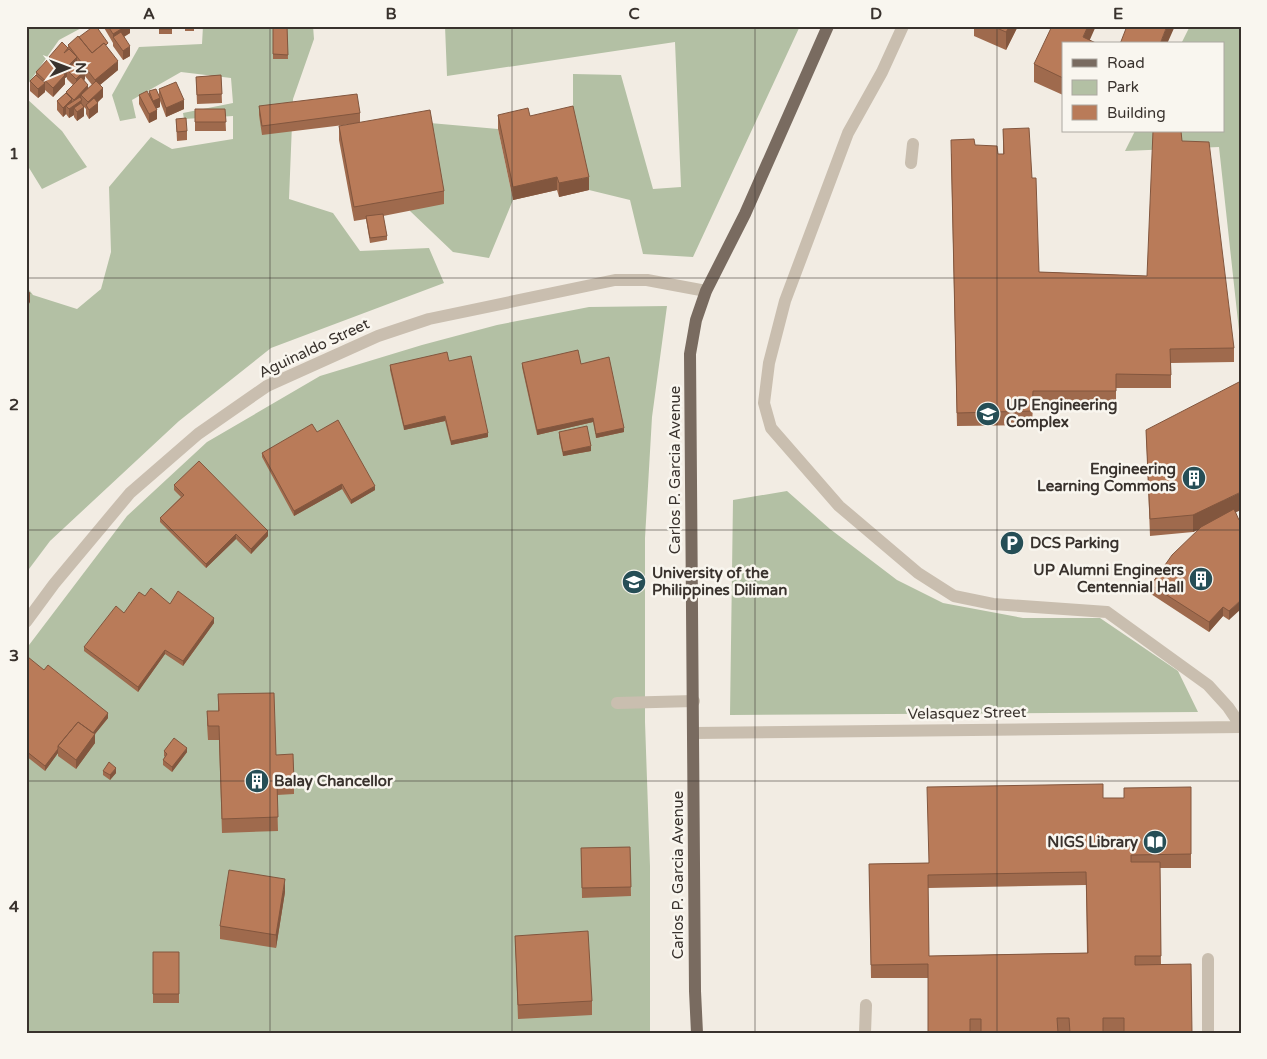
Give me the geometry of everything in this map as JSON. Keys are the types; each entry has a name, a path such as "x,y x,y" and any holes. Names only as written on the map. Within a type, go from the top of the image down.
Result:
{"main road":[{"name":"Carlos P. Garcia Avenue","path":"697,1033 690,354 696,320 706,291 745,214 828,26"}],"street":[{"path":"903,26 882,72 848,133 785,301 769,363 764,403 771,428 839,506 918,573 939,587 954,596 993,604 1107,612 1208,685 1228,707 1241,726"},
{"path":"911,163 912,144"},
{"name":"Aguinaldo Street","path":"26,622 54,584 130,493 198,434 267,386 378,336 429,319 615,280 647,280 706,291"},
{"path":"617,703 694,701"},
{"name":"Velasquez Street","path":"694,733 1241,726"},
{"path":"1208,959 1208,1033"},
{"path":"865,1033 866,1005"}],"green space":[{"path":"26,26 85,26 59,40 26,87"},
{"path":"203,26 313,26 314,39 293,99 289,199 333,213 360,251 429,248 444,283 271,348 179,421 50,541 26,573 26,286 33,295 77,309 101,289 111,252 109,187 151,137 172,149 233,139 233,116 184,119 183,113 233,103 231,78 181,72 132,100 136,118 120,121 112,95 139,47 202,44"},
{"path":"445,26 800,26 693,257 643,254 630,200 589,190 573,120 573,74 621,75 653,189 681,187 675,42 447,76"},
{"path":"1190,26 1241,26 1241,349 1219,147 1125,151 1134,132 1224,132 1224,42 1182,42"},
{"path":"26,98 62,131 87,167 42,189 26,163"},
{"path":"430,123 498,129 513,200 489,258 453,252 410,211"},
{"path":"667,306 652,417 645,538 645,722 650,866 650,1033 26,1033 26,649 127,516 207,442 320,376 422,345 497,325 589,307"},
{"path":"787,491 830,529 897,580 943,603 1023,618 1100,618 1178,671 1198,712 730,715 733,500"}],"building":[{"path":"96,26 108,43 106,45 104,43 92,53 79,37"},
{"path":"108,26 126,26 113,34"},
{"path":"159,26 172,26 172,29 159,29"},
{"path":"273,26 287,26 288,55 273,54"},
{"path":"992,26 1010,26 1006,32"},
{"path":"1052,26 1088,26 1083,37 1094,42 1062,42 1062,78 1034,64"},
{"path":"1127,26 1167,26 1161,42 1121,42"},
{"path":"121,32 130,46 123,51 113,37"},
{"path":"78,36 92,53 104,43 118,61 95,80 68,45"},
{"path":"62,42 68,48 64,53 69,49 77,57 62,72 65,75 53,88 36,72 48,59 61,70 49,57"},
{"path":"76,61 85,70 76,79 67,70"},
{"path":"36,75 45,83 38,89 30,81"},
{"path":"221,75 222,94 197,95 196,77"},
{"path":"81,77 88,85 74,100 66,92"},
{"path":"96,81 103,88 88,102 81,95"},
{"path":"176,82 184,100 166,108 159,89"},
{"path":"156,89 160,98 153,101 149,91"},
{"path":"147,91 157,110 149,114 139,95"},
{"path":"66,93 72,99 63,108 57,101"},
{"path":"357,94 360,113 262,126 259,106"},
{"path":"80,97 82,100 69,109 66,106"},
{"path":"94,98 98,103 89,110 86,105"},
{"path":"81,103 84,107 77,112 74,108"},
{"path":"573,106 589,177 559,183 557,177 513,187 498,115 528,108 530,116"},
{"path":"195,109 225,109 226,122 195,122"},
{"path":"430,110 444,191 354,207 339,126"},
{"path":"186,118 187,131 177,132 176,119"},
{"path":"1029,128 1032,178 1036,178 1039,272 1147,276 1153,132 1181,132 1182,141 1209,142 1234,348 1170,349 1171,375 1116,374 1116,391 1033,391 1032,411 957,413 951,140 974,139 975,145 997,146 998,154 1004,154 1003,129"},
{"path":"383,214 387,236 370,238 366,216"},
{"path":"26,291 30,293 26,300"},
{"path":"578,350 581,364 609,357 624,428 596,434 593,418 537,430 522,363"},
{"path":"447,352 449,361 471,356 488,433 451,441 445,416 404,426 390,365"},
{"name":"Engineering Learning Commons","path":"1241,381 1241,492 1193,515 1150,519 1146,430"},
{"path":"338,420 375,486 351,500 342,484 294,511 262,453 312,424 317,432"},
{"path":"587,426 591,446 563,452 559,432"},
{"path":"199,461 268,531 251,549 236,534 206,564 160,518 184,495 174,485"},
{"name":"UP Alumni Engineers Centennial Hall","path":"1234,509 1239,520 1241,519 1241,600 1229,611 1223,607 1209,622 1151,585 1172,555 1201,527"},
{"path":"151,588 170,604 178,591 214,618 183,661 165,650 138,687 84,647 116,606 124,613 139,592 145,596"},
{"path":"28,657 44,670 48,665 108,713 93,733 78,722 58,746 58,749 45,766 26,751 26,659"},
{"name":"Balay Chancellor","path":"274,693 276,755 293,754 294,781 277,782 278,817 222,819 219,726 208,726 207,711 219,711 218,694"},
{"path":"78,722 95,734 76,760 58,746"},
{"path":"174,738 187,748 172,767 163,760 167,754 164,751"},
{"path":"109,762 116,768 110,775 103,771"},
{"path":"1103,784 1103,798 1124,798 1124,788 1191,787 1191,854 1131,855 1131,862 1160,862 1161,956 1135,956 1135,965 1191,964 1192,1033 1124,1033 1124,1018 1103,1018 1103,1033 1070,1033 1069,1018 1057,1018 1058,1033 981,1033 981,1019 970,1019 970,1033 928,1033 928,964 871,965 869,864 929,863 927,787","holes":["1086,872 1088,953 929,956 928,875"]},
{"path":"630,847 631,887 582,888 581,848"},
{"path":"229,870 285,879 276,935 220,926"},
{"path":"588,931 592,1001 518,1005 515,936"},
{"path":"153,952 179,952 179,994 153,994"}],"place":[{"name":"UP Engineering Complex","path":"988,414"},
{"name":"Engineering Learning Commons","path":"1194,478"},
{"name":"DCS Parking","path":"1012,543"},
{"name":"UP Alumni Engineers Centennial Hall","path":"1201,579"},
{"name":"University of the Philippines Diliman","path":"634,582"},
{"name":"Balay Chancellor","path":"257,781"},
{"name":"NIGS Library","path":"1155,842"}]}
